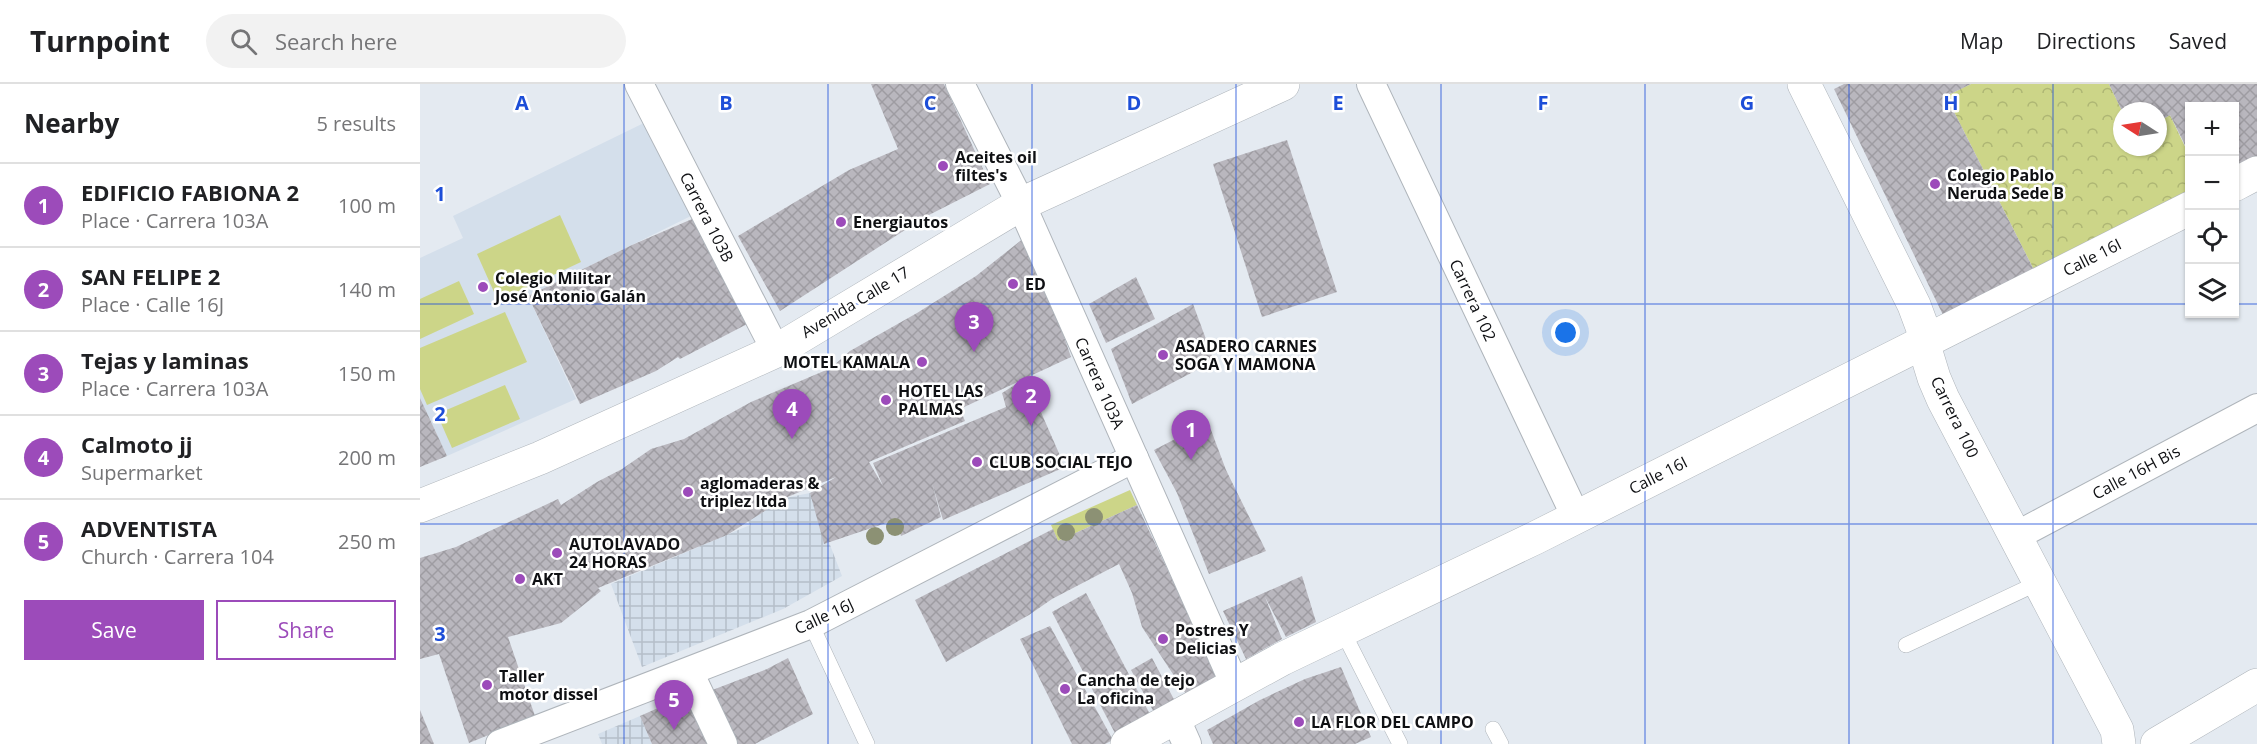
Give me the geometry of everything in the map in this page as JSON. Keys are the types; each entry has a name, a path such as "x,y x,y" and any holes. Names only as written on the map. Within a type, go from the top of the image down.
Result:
{"street":[{"name":"Carrera 103B","path":"639,84 776,351"},
{"name":"Carrera 103A","path":"960,84 1021,204 1235,685"},
{"name":"Avenida Calle 17","path":"420,506 540,458 776,351 1021,204 1283,84"},
{"name":"Carrera 102","path":"1371,84 1576,517"},
{"name":"Carrera 100","path":"1807,85 1914,304 1924,332 1923,342 1943,399 2116,730 2119,744"},
{"path":"2239,183 2257,173"},
{"name":"Calle 16I","path":"1127,744 1181,731 1235,685 1342,630 1576,517 2185,210"},
{"name":"Calle 16H Bis","path":"2016,536 2257,408"},
{"name":"Calle 16J","path":"500,744 596,705 812,624 1134,458"},
{"path":"689,672 723,744"},
{"path":"2157,744 2257,685"}],"lane":[{"path":"1906,645 2040,582"},
{"path":"812,624 867,744"},
{"path":"1342,630 1400,744"},
{"path":"1493,729 1501,744"}],"shaded area":[{"name":"Colegio Militar José Antonio Galán","path":"648,121 693,215 528,296 576,399 447,456 420,398 420,258 463,238 453,216"},
{"path":"810,493 842,576 783,609 642,667 611,584 750,525 748,521 785,498"},
{"path":"640,716 652,744 602,744 598,734"}],"green space":[{"path":"1971,84 2109,84 2118,102 2113,102 2113,156 2167,156 2167,117 2170,115 2185,147 2185,198 2035,272 1946,96"},
{"path":"560,215 581,262 498,301 477,254"},
{"path":"459,281 474,314 420,339 420,299"},
{"path":"505,312 527,362 427,405 420,389 420,348"},
{"path":"505,385 520,419 452,448 437,414"},
{"path":"1130,490 1137,505 1058,541 1051,525"}],"building":[{"path":"871,84 944,84 990,184 925,217 780,311 738,236 849,170 898,149"},
{"name":"Colegio Pablo Neruda Sede B","path":"1844,84 1971,84 1946,96 2035,272 1943,315 1834,89"},
{"path":"2109,84 2257,84 2257,162 2239,171 2239,102 2185,102 2185,145 2170,115 2167,117 2167,102 2118,102"},
{"path":"1287,140 1337,292 1262,317 1213,164"},
{"path":"699,216 753,321 680,359 678,357 656,371 580,404 528,296 632,245"},
{"path":"1024,238 1049,293 1071,357 1026,378 1065,467 943,520 932,483 941,517 901,536 895,520 824,544 810,493 836,477 785,498 727,535 598,588 601,591 561,623 508,637 535,716 469,743 439,654 420,659 420,558 456,547 558,499 561,505 651,449 684,439 751,402 831,368 850,351 976,276","holes":["1026,378 1002,393 1006,407 873,463 883,486 869,462 965,421 960,409"]},
{"path":"1136,277 1155,319 1106,343 1089,304"},
{"name":"ASADERO CARNES SOGA Y MAMONA","path":"1193,304 1214,361 1132,404 1111,349"},
{"path":"420,398 447,456 420,467"},
{"path":"1208,422 1226,470 1266,551 1209,574 1177,493 1154,450"},
{"path":"1137,505 1171,577 1224,675 1188,697 1142,627 1132,593 1119,564 1052,599 1029,615 946,662 915,600 1053,529 1058,541"},
{"path":"1302,576 1316,622 1286,637 1265,597 1282,639 1246,659 1223,611"},
{"path":"1086,593 1153,720 1118,739 1052,612"},
{"name":"Cancha de tejo La oficina","path":"1050,626 1113,740 1105,744 1072,744 1020,639"},
{"path":"788,658 813,714 755,744 729,744 702,694 767,669"},
{"path":"1152,658 1177,705 1156,716 1131,670"},
{"path":"1341,667 1371,737 1355,744 1213,744 1207,730 1260,700 1305,679"},
{"path":"685,696 710,744 652,744 640,716"},
{"path":"420,710 434,744 420,744"}],"place":[{"name":"Aceites oil filtes's","path":"943,166"},
{"name":"Colegio Pablo Neruda Sede B","path":"1935,184"},
{"name":"Energiautos","path":"841,222"},
{"name":"ED","path":"1013,284"},
{"name":"Colegio Militar José Antonio Galán","path":"483,287"},
{"name":"Tejas y laminas","path":"974,352"},
{"name":"ASADERO CARNES SOGA Y MAMONA","path":"1163,355"},
{"name":"MOTEL KAMALA","path":"922,362"},
{"name":"HOTEL LAS PALMAS","path":"886,400"},
{"name":"SAN FELIPE 2","path":"1031,426"},
{"name":"Calmoto jj","path":"792,439"},
{"name":"EDIFICIO FABIONA 2","path":"1191,460"},
{"name":"CLUB SOCIAL TEJO","path":"977,462"},
{"name":"aglomaderas & triplez ltda","path":"688,492"},
{"name":"AUTOLAVADO 24 HORAS","path":"557,553"},
{"name":"AKT","path":"520,579"},
{"name":"Postres Y Delicias","path":"1163,639"},
{"name":"Taller motor dissel","path":"487,685"},
{"name":"Cancha de tejo La oficina","path":"1065,689"},
{"name":"LA FLOR DEL CAMPO","path":"1299,722"},
{"name":"ADVENTISTA","path":"674,730"}]}
